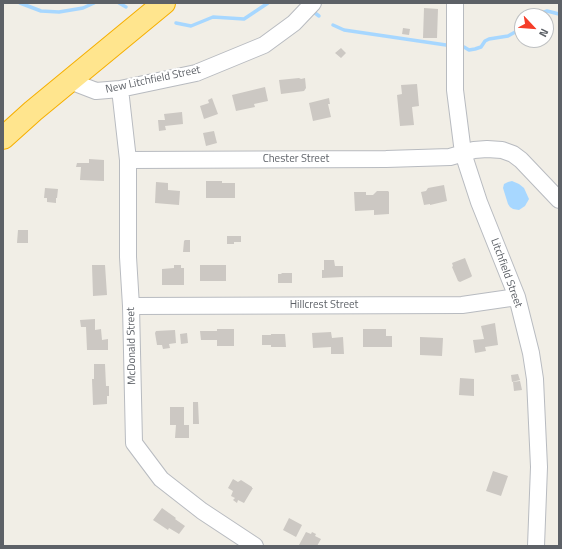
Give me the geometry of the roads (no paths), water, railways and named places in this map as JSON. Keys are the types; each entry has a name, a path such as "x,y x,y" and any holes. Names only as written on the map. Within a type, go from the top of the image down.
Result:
{"highway":[{"path":"3,138 33,111 164,3"}],"street":[{"name":"New Litchfield Street","path":"70,81 96,92 120,89 196,72 235,58 264,45 294,23 313,3"},
{"name":"Litchfield Street","path":"455,3 454,90 463,154 479,202 517,297 530,353 534,379 538,467 536,546"},
{"name":"McDonald Street","path":"120,89 128,160 128,257 131,306 134,443 161,479 202,511 255,546"},
{"name":"Chester Street","path":"128,160 450,157 474,150 502,150 513,154 521,160 559,200"},
{"name":"Hillcrest Street","path":"131,306 462,305 517,297"}],"water":[{"path":"512,181 524,188 529,199 525,206 519,210 510,207 503,188 504,184"}],"waterway":[{"path":"20,3 41,11 59,12 83,8 94,3"},
{"path":"119,3 126,7"},
{"path":"176,23 191,26 213,17 244,19 268,3"},
{"path":"315,13 319,16"},
{"path":"554,13 559,14"},
{"path":"333,25 344,30 446,45"},
{"path":"464,47 469,50 475,49 481,47 485,41 489,39 508,36 514,33"}]}
